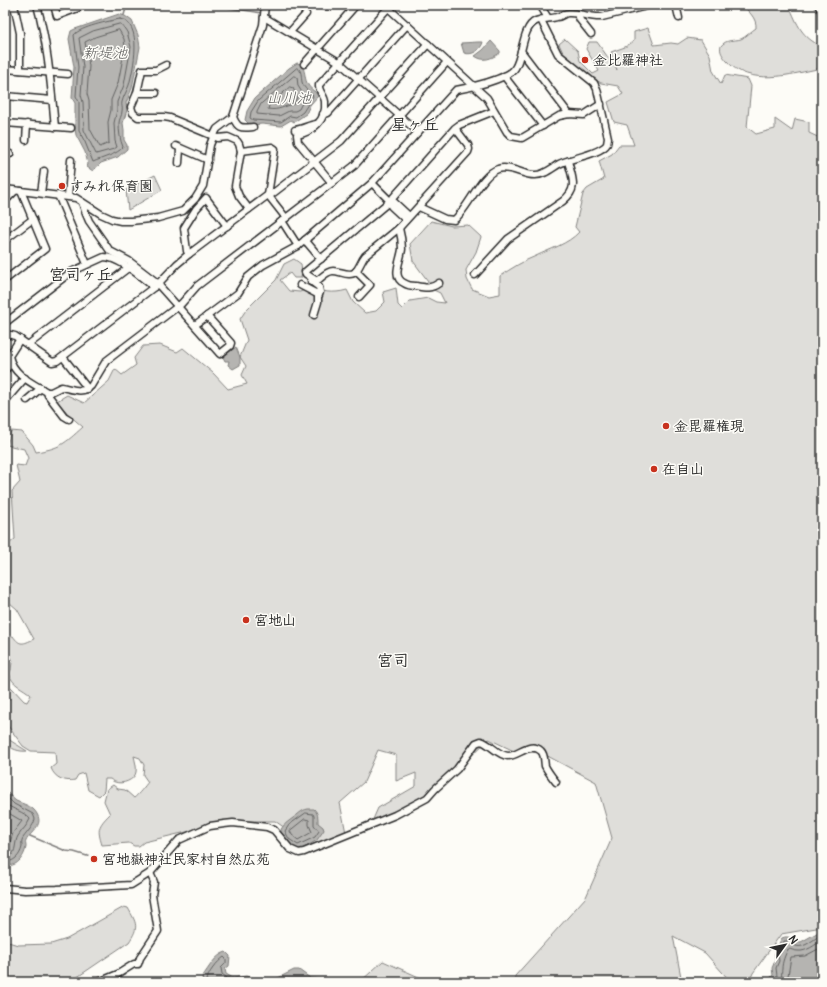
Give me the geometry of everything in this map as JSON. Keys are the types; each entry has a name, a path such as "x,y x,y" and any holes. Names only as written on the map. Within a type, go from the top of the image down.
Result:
{"street":[{"path":"5,10 14,5 20,33 20,70"},
{"path":"37,5 50,73 55,127"},
{"path":"54,5 57,16 78,8"},
{"path":"5,189 76,198 101,214 121,221 158,218 183,211 200,192 203,186 210,145 217,129 233,117 258,43 265,5"},
{"path":"304,64 356,5"},
{"path":"540,5 548,18"},
{"path":"195,325 238,292 248,277 263,265 298,246 372,183 456,90 475,86 504,76 515,68 530,26 535,21 548,18 558,18 569,13 594,18 602,17 650,5"},
{"path":"676,5 679,18"},
{"path":"818,5 822,12"},
{"path":"332,183 298,142 297,135 310,131 317,124 323,114 325,102 319,85 387,6 487,98 507,132 517,138 528,136 559,116 569,114 584,115 601,104"},
{"path":"290,32 306,14"},
{"path":"578,15 591,34"},
{"path":"264,17 340,62 418,132"},
{"path":"419,207 445,219 454,220 481,183 498,169 505,168 530,175 539,175 568,161 601,150 607,144 608,138 597,88 594,83 558,54 541,20"},
{"path":"323,114 328,113 407,25"},
{"path":"207,316 231,343 230,346 220,354 178,306 156,286 128,268 108,257 104,257 71,272 5,323 8,335 20,339 52,362 57,361 156,286 177,264 341,141 428,44"},
{"path":"521,51 569,114"},
{"path":"47,392 51,392 61,387 83,392 92,386 106,361 178,306 197,286 359,162 447,62"},
{"path":"166,65 156,70 142,70 137,92 131,107 136,116 170,118 214,135 218,138 232,138 239,144 241,151 235,186 239,196 249,209"},
{"path":"5,69 68,74"},
{"path":"504,76 543,126"},
{"path":"137,92 156,93"},
{"path":"5,96 52,100"},
{"path":"314,315 318,302 318,295 320,294 319,287 304,276 306,274 305,272 390,201 455,128 494,111"},
{"path":"233,117 240,127 253,126"},
{"path":"5,122 71,128"},
{"path":"26,140 27,124"},
{"path":"295,130 317,124"},
{"path":"306,274 317,281 327,272 333,271 351,274 356,272 361,260 399,228 468,152 468,146 455,128"},
{"path":"241,151 272,147 275,149 268,195 298,246"},
{"path":"179,163 178,148 208,160"},
{"path":"68,196 71,160"},
{"path":"475,275 508,239 563,201 571,193 573,181 568,161"},
{"path":"41,193 44,171"},
{"path":"372,183 390,201 391,206 408,218"},
{"path":"5,201 18,191"},
{"path":"5,280 45,249 33,219 18,191"},
{"path":"58,195 87,264"},
{"path":"190,254 187,251 184,228 206,198 227,226"},
{"path":"82,202 89,221 110,251 129,261 155,281 156,286"},
{"path":"5,240 33,219"},
{"path":"399,228 402,239 397,270 397,276 399,279 405,284 429,288 434,287 439,283"},
{"path":"305,240 321,259"},
{"path":"28,345 128,268"},
{"path":"356,272 370,285 359,297"},
{"path":"300,284 318,295"},
{"path":"20,339 9,356 14,369 47,392 64,416 69,419"},
{"path":"63,357 88,389"},
{"path":"5,370 11,364"},
{"path":"5,401 25,378"},
{"path":"27,400 41,388"},
{"path":"5,888 25,890 131,885 150,873 179,840 210,826 224,824 234,823 267,827 274,830 290,849 299,853 304,852 395,814 427,798 457,769 476,743 480,741 508,756 531,748 539,750 543,756 546,768 556,782"},
{"path":"99,982 118,974 134,964 138,964 140,958 158,931 152,895 154,882 150,873"}],"shaded area":[{"path":"742,5 789,5 801,30 809,39 822,47 822,68 771,77 746,74 735,69 726,60 722,53 721,46 725,42 745,37 756,28 754,18"},
{"path":"648,28 654,45 671,43 678,44 687,38 701,40 710,55 713,71 721,84 725,75 748,79 751,86 747,127 756,134 775,129 775,119 792,131 795,119 809,122 809,133 822,139 822,927 781,934 753,973 749,982 731,982 705,953 673,936 682,982 515,982 515,976 586,897 612,838 596,782 542,753 514,751 489,739 464,763 413,806 371,824 378,808 416,786 416,773 396,781 396,755 378,750 364,782 340,803 346,833 312,847 275,821 233,821 144,842 139,846 134,846 129,843 102,845 99,831 101,825 110,814 104,801 107,789 113,785 118,789 125,790 134,798 136,797 148,782 143,775 144,765 140,758 134,756 136,770 135,775 131,779 118,783 110,779 105,779 104,791 99,796 88,790 84,773 78,775 75,780 68,781 55,775 51,768 56,764 55,752 31,751 23,746 5,722 5,700 10,699 5,690 5,682 24,701 27,702 31,695 15,684 10,677 9,673 13,661 5,646 8,637 13,636 20,643 34,639 17,609 10,603 5,603 5,547 15,539 12,491 20,482 16,465 25,466 28,458 24,449 7,445 11,431 22,432 33,445 36,452 51,449 62,444 83,427 69,415 57,401 67,395 84,403 109,381 115,369 122,375 136,365 134,358 143,346 160,345 177,352 183,348 213,373 228,389 247,384 242,375 246,366 240,357 247,340 240,319 246,310 276,280 284,264 294,259 301,264 301,278 294,278 290,273 280,280 289,291 300,292 310,287 328,292 347,290 353,302 365,313 376,311 385,302 383,292 396,288 398,305 402,309 410,301 428,298 436,302 445,303 440,293 427,287 428,281 413,261 410,244 431,221 452,226 468,225 481,237 476,252 466,270 467,279 472,289 489,296 500,294 500,276 522,262 564,243 579,232 575,227 583,194 587,189 604,179 599,161 612,154 619,145 634,145 627,125 614,122 608,102 623,94 618,86 601,83 581,71 565,57 559,44 565,39 578,51 580,61 593,74 599,71 586,49 589,42 597,42 617,70 611,52 625,47 634,41 634,32"},
{"path":"155,175 162,190 128,210 126,190"},
{"path":"5,736 27,751 15,750 10,747 5,743"},
{"path":"124,907 128,908 136,925 129,942 70,982 5,982 5,941 18,945 51,944 67,939"},
{"path":"383,961 430,982 360,982"}],"water":[{"path":"309,5 342,5 326,10 318,9"},
{"name":"新堤池","path":"119,14 132,21 138,35 140,47 132,88 126,103 127,110 123,123 124,140 127,145 127,149 118,157 101,163 93,171 87,167 88,164 85,152 76,135 75,103 72,98 74,67 69,39 71,31 75,29"},
{"path":"491,41 500,53 487,59 481,59 475,56 483,50"},
{"path":"483,42 478,50 470,54 464,53 461,43"},
{"name":"山川池","path":"297,63 301,64 304,69 308,85 318,96 310,105 306,114 294,122 291,120 281,126 262,124 250,125 245,120 247,111 255,98 289,68"},
{"path":"236,347 240,357 240,365 233,369 228,365 229,361 225,361 223,357"},
{"path":"5,790 16,801 33,809 39,818 36,829 26,841 26,847 23,855 16,864 9,866 5,865"},
{"path":"314,809 318,815 318,823 324,830 317,840 301,850 295,848 283,839 281,829 301,811"},
{"path":"822,930 822,982 767,982 773,975 772,968 775,961 775,953 782,938 787,937 801,942"},
{"path":"226,952 230,956 229,966 225,969 226,974 233,978 246,976 260,981 269,981 294,970 299,970 310,978 327,979 330,982 203,982 202,977 212,962"}],"waterway":[{"path":"124,15 127,5"},
{"path":"223,5 230,8 262,13"},
{"path":"237,121 237,115 255,59"},
{"path":"30,836 66,851 87,856 89,855"}],"place":[{"name":"金比羅神社","path":"585,60"},
{"name":"すみれ保育園","path":"62,186"},
{"name":"金毘羅権現","path":"666,426"},
{"name":"在自山","path":"654,469"},
{"name":"宮地山","path":"246,620"},
{"name":"宮地嶽神社民家村自然広苑","path":"94,859"}],"district":[{"name":"星ヶ丘","path":"415,124"},
{"name":"宮司ヶ丘","path":"81,274"},
{"name":"宮司","path":"393,660"}]}
